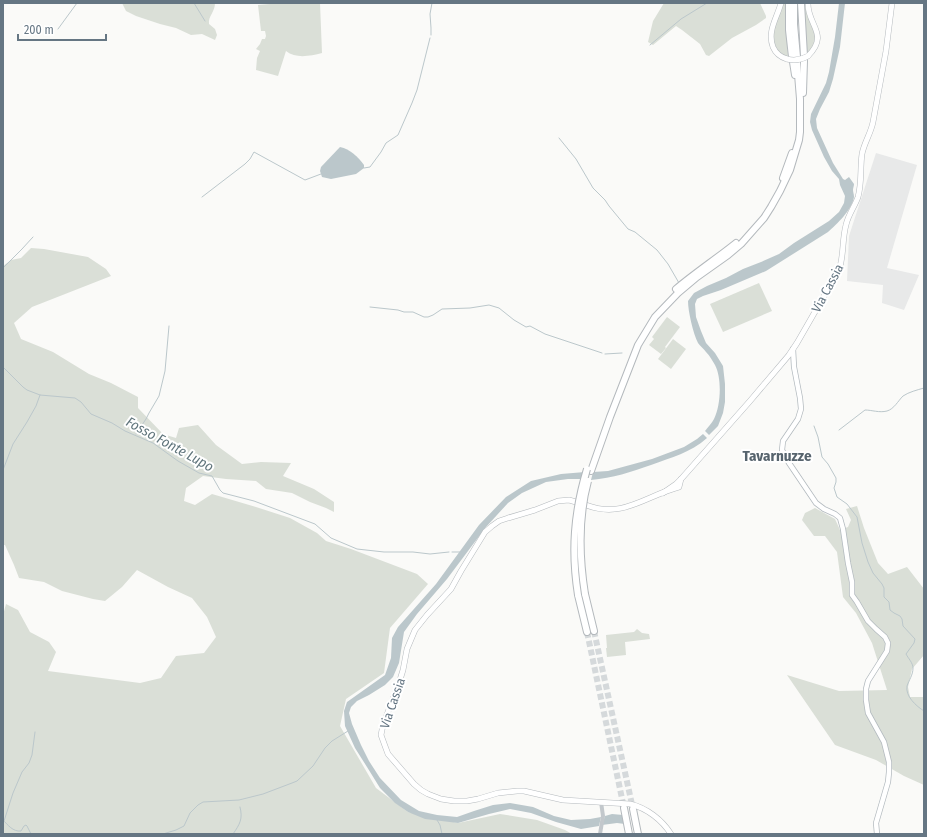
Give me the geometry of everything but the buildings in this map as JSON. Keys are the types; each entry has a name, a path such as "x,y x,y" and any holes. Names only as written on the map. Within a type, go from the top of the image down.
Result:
{"highway":[{"path":"789,3 788,30 800,99 800,112"},
{"path":"793,60 794,3"},
{"path":"587,632 578,595 574,561 575,528 579,498 607,420 638,345 656,317 678,293 697,277 728,255 754,230 771,207 794,160 799,140 799,121 803,95 805,58 800,3"},
{"path":"589,470 580,534 581,565 585,594 594,631"},
{"path":"624,808 630,834"},
{"path":"633,810 638,834"}],"main road":[{"path":"781,3 772,27 771,38 774,50 782,58 793,60 805,58 816,45 818,35 809,13 808,3"},
{"name":"Via Cassia","path":"586,505 602,510 616,509 639,503 663,493 677,484 793,349 840,268 842,261 846,225 858,196 863,151 873,122 886,51 891,3"},
{"path":"793,349 794,365 802,406 801,412 783,441 781,446 782,450 816,502 840,518 852,582 852,595 865,616 887,640 887,651 871,675 866,686 868,713 884,742 889,762 888,782 876,823 876,834"},
{"path":"788,356 794,365"},
{"name":"Via Cassia","path":"576,502 569,500 558,501 530,512 499,521 485,532 451,589 415,630 407,649 399,683 383,725 381,735 384,746 392,760 421,790 434,797 459,802 478,799 498,793 524,791 563,800 630,804 649,812 659,820 671,834"}],"street":[{"path":"600,834 603,818 601,802"}],"shaded area":[{"path":"122,3 215,3 209,24 215,29 217,35 215,40 202,34 191,35 176,28 136,16 126,11"},
{"path":"281,3 320,3 322,53 299,56 290,54 286,51 278,76 256,70 257,58 260,51 256,49 262,39 265,39 266,36 265,31 261,31 258,5"},
{"path":"664,3 760,3 766,18 732,38 709,56 706,55 700,44 676,26 653,45 648,42 653,21"},
{"path":"782,3 787,3 788,57 780,53 776,48 773,36"},
{"path":"802,3 806,3 815,34 815,40 807,55"},
{"path":"839,3 845,3 840,47 829,92 816,119 817,128 833,163 843,179 845,180 849,177 854,184 853,202 844,216 828,232 766,271 697,299 695,304 696,317 706,343 715,353 723,366 725,384 725,402 723,413 718,426 709,435 705,431 714,419 718,406 720,392 719,377 713,361 696,339 691,322 688,301 694,293 707,286 779,254 829,221 839,212 844,203 845,196 839,179 832,171 824,157 810,122 811,114 826,83 829,72"},
{"path":"340,147 354,154 364,165 364,168 356,174 331,179 322,177 320,171 321,167"},
{"path":"876,153 917,165 887,268 919,275 904,310 882,303 883,285 847,281 849,236"},
{"path":"31,248 88,257 106,269 111,276 32,307 14,323 21,339 53,352 89,374 111,383 138,397 138,408 163,434 176,438 179,428 198,425 216,445 242,464 261,462 291,463 283,476 314,489 334,502 334,512 292,493 266,489 256,481 203,476 186,488 184,501 195,505 212,494 290,518 317,533 326,541 417,574 428,584 390,628 384,673 346,699 340,726 376,788 408,812 458,823 500,814 537,820 572,834 3,834 3,615 6,604 18,610 30,632 49,642 56,652 48,671 140,683 161,678 176,656 204,653 216,637 207,617 192,598 137,570 122,587 105,601 93,599 62,591 44,582 19,578 5,545 3,545 3,266 11,260 21,258"},
{"path":"759,283 772,311 723,332 710,304"},
{"path":"667,317 680,327 661,354 649,345 654,339 652,337"},
{"path":"673,339 686,349 671,369 658,359"},
{"path":"703,434 707,438 701,443 680,454 629,472 607,478 591,480 593,472 608,471 652,459 684,447"},
{"path":"585,472 583,479 568,479 546,482 522,493 508,503 486,527 447,579 417,614 404,632 399,663 393,677 385,685 357,701 351,707 349,713 361,745 380,778 401,800 419,811 457,817 493,805 510,803 533,807 554,816 571,820 601,817 599,826 581,829 531,813 510,809 458,823 425,819 408,812 395,803 380,788 355,748 345,726 344,711 347,702 385,675 391,658 392,638 398,627 436,584 479,525 506,497 531,481 561,474"},
{"path":"857,506 878,563 888,574 907,567 924,589 924,655 912,669 908,687 910,697 924,697 924,785 904,776 876,760 835,745 787,675 839,691 887,690 872,643 856,613 843,597 837,552 825,536 814,536 802,520 805,513 815,508 835,519 840,530 848,527 851,520 846,509"},
{"path":"637,629 642,633 649,634 650,639 625,642 626,655 607,657 606,635 634,632"},
{"path":"612,814 623,815 625,824 617,823 602,825 605,816"}],"waterway":[{"path":"58,29 77,3"},
{"path":"194,3 205,21"},
{"path":"431,35 430,14 432,3"},
{"path":"650,45 681,19 707,3"},
{"path":"364,168 370,167 386,143 398,135 417,90 430,38"},
{"path":"559,138 576,159 593,188 605,200 628,229 635,232 657,250 668,264 679,283"},
{"path":"202,197 245,164 254,152 305,180 321,174"},
{"path":"3,268 33,237"},
{"path":"370,307 413,312 424,317 428,317 442,309 470,308 489,305 499,308 526,327 530,326 545,334 602,353"},
{"path":"136,434 159,396 165,371 169,326"},
{"path":"605,354 622,353"},
{"name":"Fosso Fonte Lupo","path":"3,367 27,390 40,395 75,398 81,402 91,414 153,443 178,461 199,473 212,476 223,493 254,501 315,524 331,538 357,549 430,554 449,552"},
{"path":"839,430 865,410 878,412 887,411 894,407 903,396 910,392 924,388"},
{"path":"3,470 13,444 36,406 40,395"},
{"path":"814,426 822,457 836,478 834,488 837,497 847,504 857,517 862,543 868,562 873,573 884,588 884,597 889,602 890,610 900,616 903,626 915,639 914,643 906,654 913,666 913,671 907,686 907,690 909,697 924,711"},
{"name":"Fosso Fonte Lupo","path":"452,552 461,552"},
{"path":"163,834 184,826 190,813 203,802 239,800 263,794 297,781 313,766 325,748 332,741 348,731"},
{"path":"4,821 13,793 22,772 29,763 32,755 35,732"},
{"path":"233,834 240,821 240,807"},
{"path":"3,820 11,828 18,831 21,831 26,825 31,834"},
{"path":"437,820 442,834"}],"tunnel":[{"path":"594,631 633,809"},
{"path":"587,632 624,808"}],"district":[{"name":"Tavarnuzze","path":"777,456"}]}
